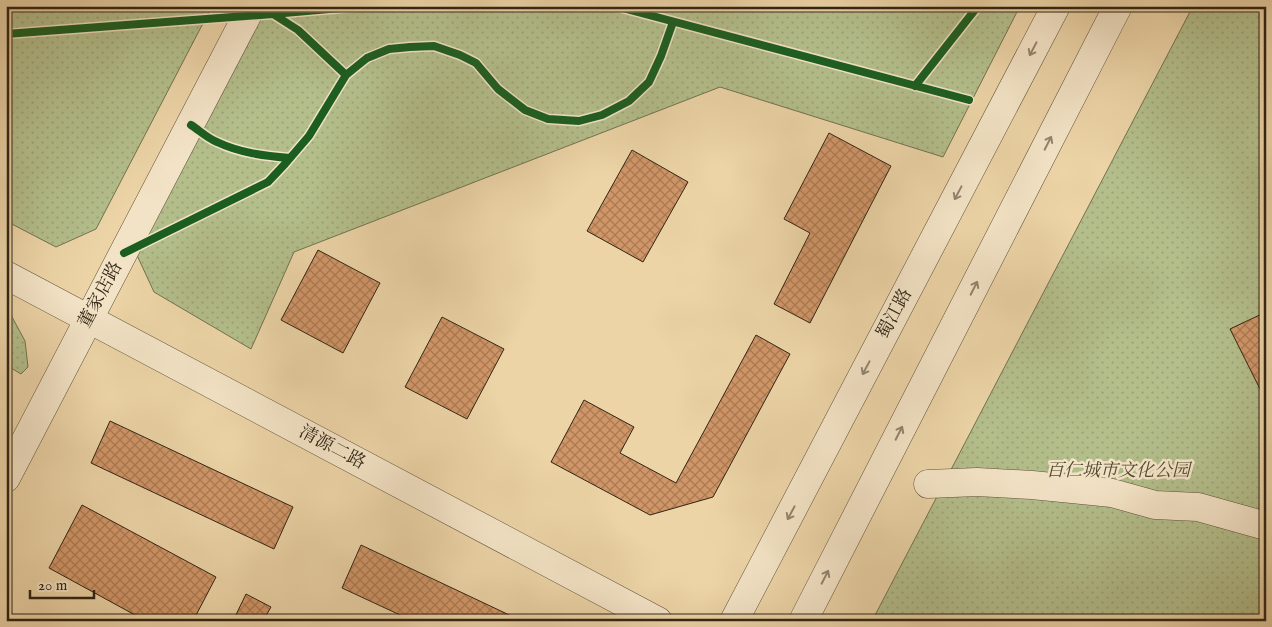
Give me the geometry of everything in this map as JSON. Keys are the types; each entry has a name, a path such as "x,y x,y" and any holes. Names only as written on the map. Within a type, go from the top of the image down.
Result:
{"street":[{"name":"董家店路","path":"6,478 252,6"},
{"name":"蜀江路","path":"734,621 1056,6"},
{"path":"803,621 1118,6"},
{"name":"清源二路","path":"6,275 658,621"},
{"path":"928,484 977,482 1112,493 1155,505 1198,507 1266,526"}],"green space":[{"path":"6,6 212,6 96,229 56,247 6,221"},
{"path":"264,6 1020,6 943,157 720,87 294,252 251,349 154,292 135,251"},
{"name":"百仁城市文化公园","path":"1193,6 1266,6 1266,621 872,621"},
{"path":"6,313 11,315 25,341 28,367 21,374 6,365"}],"building":[{"path":"829,133 891,166 810,323 774,304 810,233 784,219"},
{"path":"632,150 688,182 643,262 587,231"},
{"path":"318,250 380,283 343,353 281,320"},
{"path":"1266,312 1266,401 1230,329"},
{"path":"442,317 504,349 467,419 405,387"},
{"path":"756,335 790,354 713,497 650,515 551,462 584,400 634,427 620,453 676,483"},
{"path":"110,421 293,507 274,549 91,463"},
{"path":"82,505 216,577 193,621 146,621 49,568"},
{"path":"361,545 522,621 413,621 342,588"},
{"path":"246,594 271,607 263,621 233,621"}],"cycle path":[{"path":"6,34 363,6"},
{"path":"615,6 969,100"},
{"path":"915,86 978,6"},
{"path":"273,14 298,30 346,75"},
{"path":"124,253 268,182 309,136 346,75 367,58 389,49 434,46 476,63 498,89 525,110 548,119 579,121 602,115 629,101 649,82 673,22"},
{"path":"191,125 206,136 226,146 262,155 290,158"}]}
